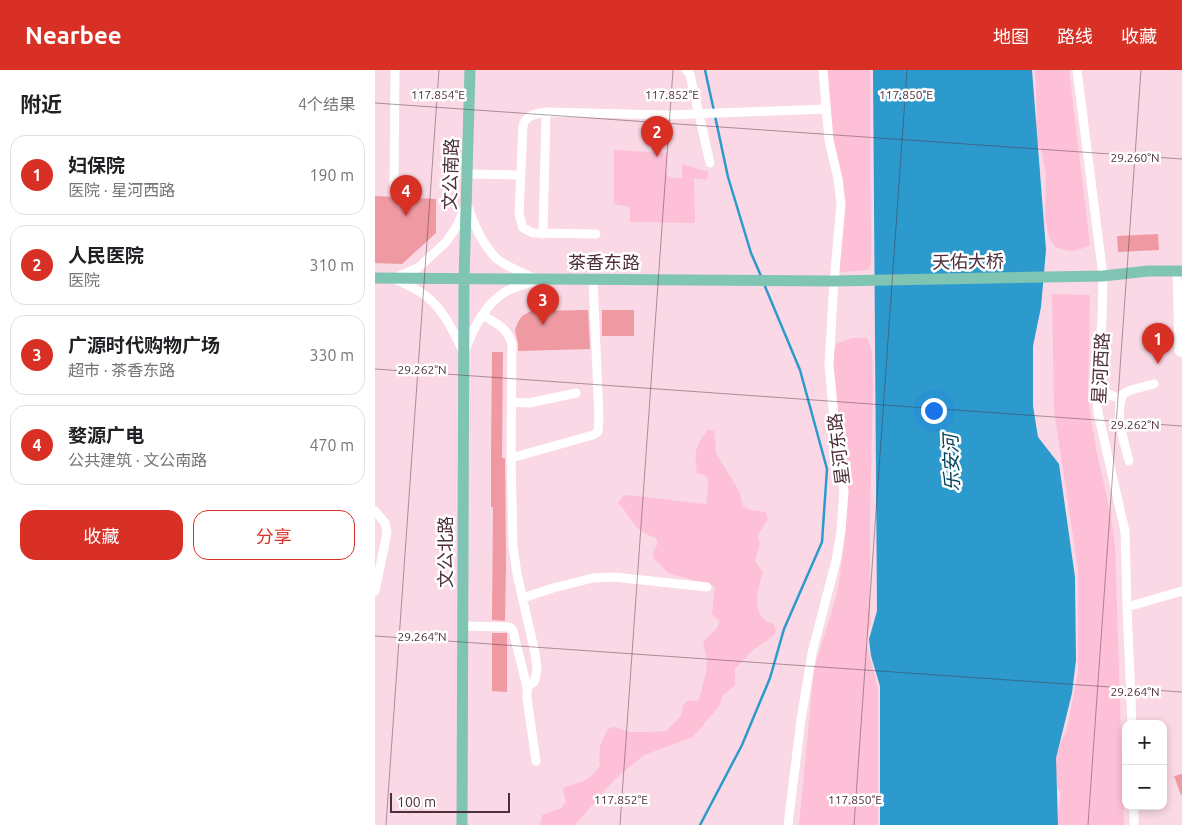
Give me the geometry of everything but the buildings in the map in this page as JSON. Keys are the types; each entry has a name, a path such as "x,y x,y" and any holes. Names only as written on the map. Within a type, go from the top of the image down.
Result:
{"main road":[{"name":"文公南路","path":"464,280 470,70"},
{"name":"天佑大桥","path":"834,281 1103,276 1148,271 1179,271"},
{"name":"茶香东路","path":"375,278 834,281"},
{"name":"文公北路","path":"461,825 464,280"}],"street":[{"path":"394,188 395,70"},
{"path":"686,70 690,75 710,163"},
{"name":"星河东路","path":"787,825 812,653 841,531 844,491 837,451 829,365 841,205 838,179 829,140 823,70"},
{"name":"星河西路","path":"1077,70 1103,276 1097,390 1098,414 1125,531 1132,720"},
{"path":"595,234 543,234 533,233 523,228 519,214 521,175 524,122 529,116 546,112 668,115 826,109"},
{"path":"543,234 546,112"},
{"path":"467,174 521,175"},
{"path":"394,278 418,268 446,242 457,226 467,204"},
{"path":"467,204 475,226 497,258 513,269 539,280"},
{"path":"1179,271 1179,351 1182,353"},
{"path":"394,278 416,289 428,298 442,313 464,353"},
{"path":"464,353 472,332 494,300 507,291 539,280"},
{"path":"511,458 598,432 593,280"},
{"path":"482,316 503,327 510,338 512,355 511,458 513,547 537,668 534,682 527,687"},
{"path":"1129,461 1119,410 1121,399 1123,394 1131,390 1154,384"},
{"path":"1097,390 1121,399"},
{"path":"511,402 529,403 577,394"},
{"path":"375,511 385,523 387,533 375,591"},
{"path":"523,598 593,578 614,577 707,587"},
{"path":"1127,607 1182,591"},
{"path":"463,626 511,628 515,637 527,687 536,761"},
{"path":"1134,810 1134,825"}],"shaded area":[{"path":"824,70 870,70 871,264 868,270 840,272 840,244 835,190 824,124"},
{"path":"1035,70 1069,70 1090,245 1076,250 1069,251 1055,247 1049,236 1045,218 1046,175 1041,148 1033,142 1033,131 1037,119"},
{"path":"614,150 667,153 666,174 671,178 682,178 682,164 708,172 707,180 694,178 695,223 630,222 630,207 614,204"},
{"path":"1052,294 1090,295 1088,398 1096,449 1111,516 1115,547 1122,810 1124,810 1124,825 1056,825 1061,793 1053,784 1052,762 1067,729 1078,673 1078,569 1054,410"},
{"path":"852,338 867,338 872,352 871,622 866,642 878,689 878,825 799,825 814,669 837,594 844,547 848,495 832,350 838,343"},
{"path":"708,430 714,431 716,453 740,493 743,506 751,510 765,512 768,519 757,536 760,543 755,561 763,573 757,605 761,616 774,624 776,631 772,637 753,650 735,669 735,685 723,695 719,706 693,737 644,755 614,780 575,825 540,825 542,815 562,808 566,801 563,789 586,780 598,769 600,765 600,746 608,729 614,727 630,732 666,731 681,716 683,705 687,701 699,700 707,661 703,642 717,628 720,621 712,614 715,586 668,573 654,559 653,552 658,543 656,538 637,527 618,503 623,496 629,495 707,503 708,479 704,475 697,473 696,460 700,440"}],"water":[{"name":"乐安河","path":"873,70 1032,70 1046,250 1041,307 1033,346 1033,406 1038,437 1059,464 1075,577 1076,660 1072,693 1056,758 1058,825 880,825 880,686 871,656 869,639 877,611"}],"waterway":[{"path":"705,70 714,111"},
{"path":"715,116 728,177 751,253 761,276"},
{"path":"700,825 742,745 770,678 784,629 822,542 827,469 800,370 764,284"}],"place":[{"name":"人民医院","path":"657,157"},
{"name":"婺源广电","path":"406,216"},
{"name":"广源时代购物广场","path":"543,325"},
{"name":"妇保院","path":"1158,364"}]}
